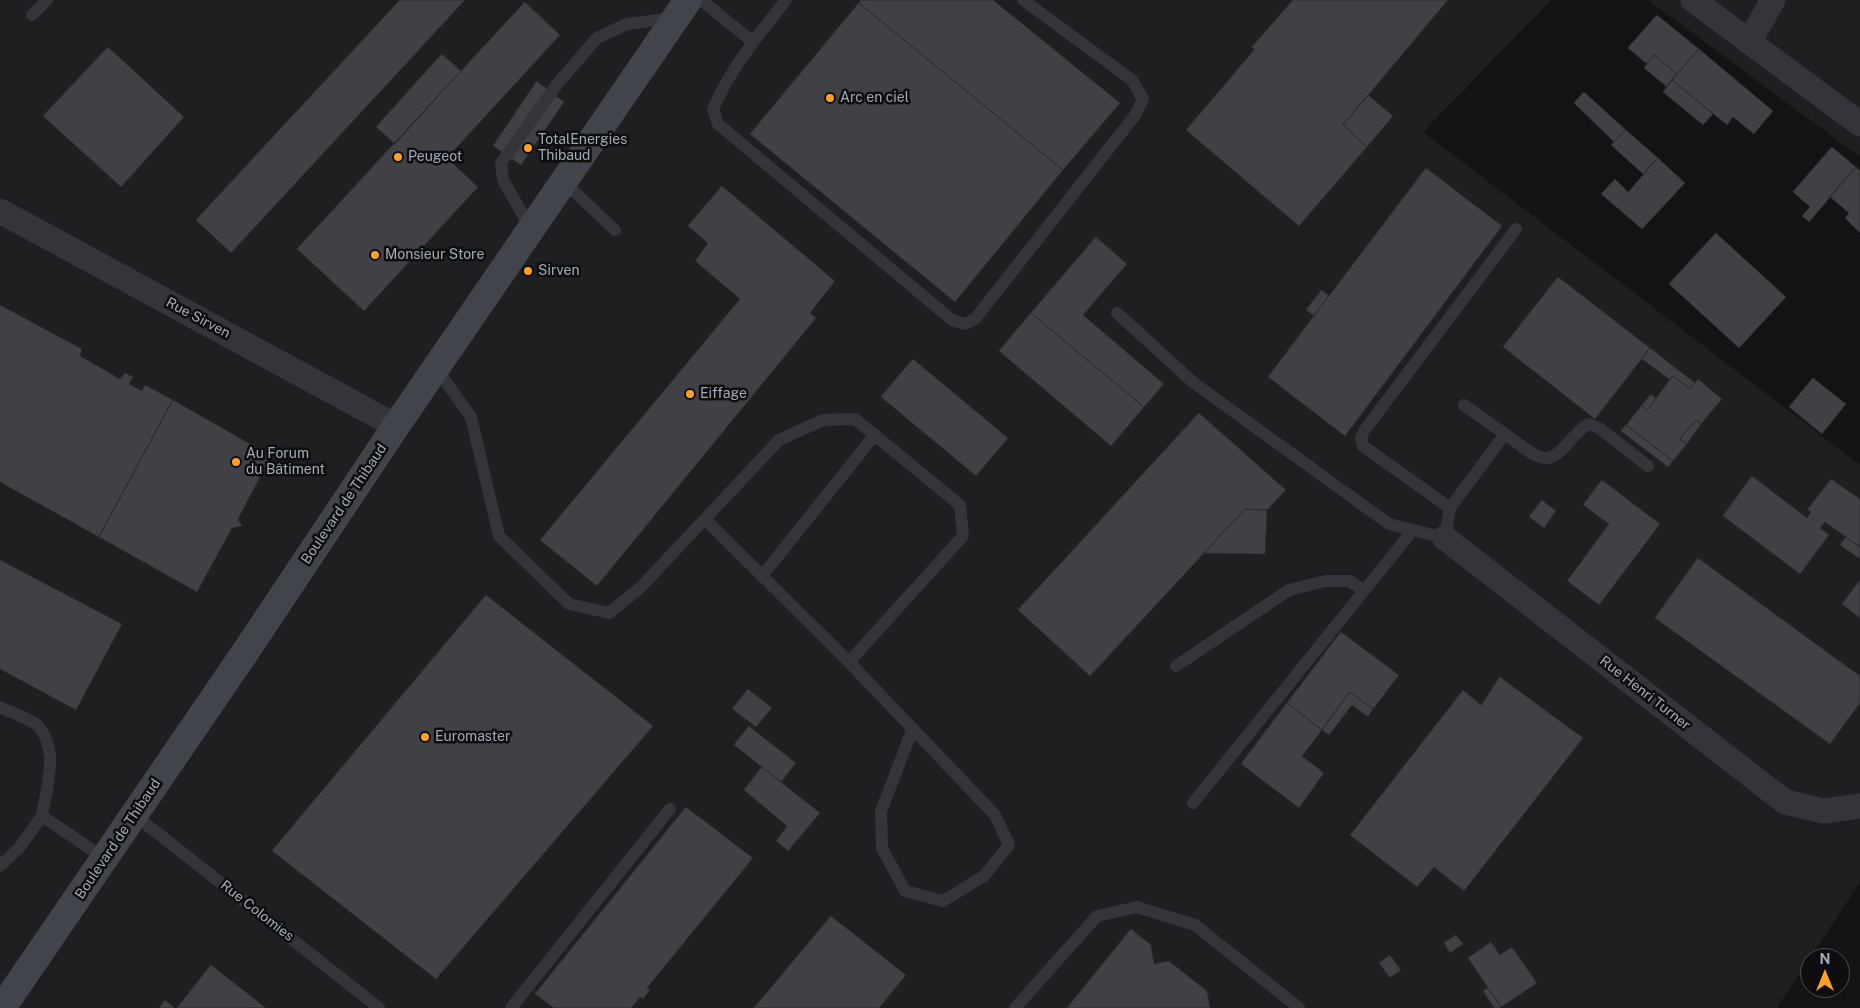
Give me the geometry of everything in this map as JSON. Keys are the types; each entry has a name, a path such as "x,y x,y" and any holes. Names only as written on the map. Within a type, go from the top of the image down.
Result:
{"street":[{"path":"1693,0 1860,124"},
{"path":"1749,42 1773,0"},
{"name":"Boulevard de Thibaud","path":"2,1008 134,816 396,426 682,9"},
{"name":"Rue Sirven","path":"0,211 396,426"},
{"name":"Rue Henri Turner","path":"1445,538 1785,802 1824,811 1860,806"}],"lane":[{"path":"32,15 47,0"},
{"path":"701,0 753,42"},
{"path":"786,0 753,42 720,92 713,110 718,124 952,320 965,324 975,319 1136,114 1143,99 1132,80 1022,0"},
{"path":"532,229 503,180 501,162 558,83 597,38 627,24 682,9"},
{"path":"564,182 615,230"},
{"path":"1450,508 1363,446 1362,438 1364,431 1516,229"},
{"path":"1117,313 1194,383 1389,524 1445,538 1450,508 1505,434"},
{"path":"436,368 470,417 499,536 569,604 609,613 641,587 779,440 824,420 855,419 960,505 963,536 849,662"},
{"path":"1464,405 1533,454 1545,458 1556,456 1581,428 1589,424 1600,428 1648,466"},
{"path":"762,576 874,436"},
{"path":"705,519 849,662 912,728 995,815 1009,845 984,876 943,901 905,891 882,848 881,811 912,728"},
{"path":"1193,803 1413,530"},
{"path":"1176,666 1289,590 1325,581 1350,581 1364,591"},
{"path":"0,707 37,726 48,744 50,760 42,816 20,847 0,866"},
{"path":"511,1008 670,809"},
{"path":"42,816 104,858"},
{"name":"Rue Colomies","path":"134,816 379,1008"},
{"path":"1015,1008 1096,916 1137,906 1195,925 1299,1008"}],"shaded area":[{"path":"0,0 1551,0 1423,132 1860,465 1860,882 1817,948 1800,948 1800,973 1777,1008 0,1008"},
{"path":"1648,0 1860,0 1860,157"}],"building":[{"path":"400,0 465,0 231,253 196,220"},
{"path":"861,0 993,0 1120,103 1063,170 859,3"},
{"path":"1293,0 1448,0 1343,125 1367,147 1299,226 1186,130 1254,50 1252,47"},
{"path":"525,2 560,35 447,158 478,187 364,311 297,249"},
{"path":"859,3 1063,170 955,302 750,134"},
{"path":"1657,15 1699,49 1677,74 1654,55 1647,64 1628,48"},
{"path":"108,47 184,117 121,187 43,116"},
{"path":"1699,49 1773,111 1754,134 1733,117 1727,125 1672,80"},
{"path":"442,54 461,71 395,144 376,127"},
{"path":"1654,55 1677,74 1667,87 1644,68"},
{"path":"1672,80 1713,114 1703,125 1663,92"},
{"path":"537,81 564,102 521,165 493,146"},
{"path":"1584,92 1626,130 1614,142 1574,103"},
{"path":"1368,95 1393,116 1367,147 1343,125"},
{"path":"1626,130 1658,158 1643,174 1611,145"},
{"path":"1832,147 1856,167 1809,222 1802,216 1810,207 1793,192"},
{"path":"1658,158 1685,183 1642,229 1601,194 1615,179 1628,192"},
{"path":"1856,167 1860,171 1860,233 1845,218 1849,213 1830,197"},
{"path":"1426,168 1502,226 1345,436 1268,377"},
{"path":"722,186 835,281 810,313 816,318 597,586 540,540 740,299 695,261 708,243 688,226"},
{"path":"1716,233 1786,297 1739,348 1669,284"},
{"path":"1096,237 1127,264 1083,315 1164,384 1144,407 1031,313"},
{"path":"1558,277 1650,348 1595,419 1503,347"},
{"path":"1322,290 1329,296 1314,316 1306,310"},
{"path":"0,305 82,349 80,356 120,379 125,373 133,377 129,384 142,391 145,385 173,400 99,537 0,482"},
{"path":"1031,313 1144,407 1111,446 999,351"},
{"path":"1650,348 1695,383 1690,389 1673,376 1670,380 1642,359"},
{"path":"913,359 1008,438 976,476 881,397"},
{"path":"1673,376 1690,389 1698,379 1722,399 1701,424 1696,420 1680,439 1687,444 1673,461 1626,425 1642,405 1647,410"},
{"path":"1813,378 1846,404 1822,434 1789,407"},
{"path":"1651,394 1656,398 1647,410 1642,405"},
{"path":"173,400 271,456 238,519 242,526 232,528 197,592 99,537"},
{"path":"1199,413 1286,490 1267,510 1245,509 1090,676 1018,610"},
{"path":"1696,420 1701,424 1687,444 1680,439"},
{"path":"1626,425 1673,461 1668,467 1621,431"},
{"path":"1752,476 1807,518 1811,512 1807,510 1831,479 1860,499 1860,547 1825,522 1820,528 1829,535 1800,574 1723,516"},
{"path":"1602,480 1660,524 1599,605 1567,581 1609,524 1583,505"},
{"path":"1542,500 1556,511 1544,528 1529,517"},
{"path":"1245,509 1267,510 1265,554 1204,553"},
{"path":"1846,537 1860,547 1860,559 1840,545"},
{"path":"1698,558 1860,676 1860,703 1830,744 1655,618"},
{"path":"0,560 122,624 76,710 0,669"},
{"path":"1860,580 1860,618 1842,604"},
{"path":"486,595 653,726 436,979 272,851"},
{"path":"1341,632 1399,675 1373,709 1350,692 1322,730 1287,703"},
{"path":"1500,677 1583,738 1464,891 1434,867 1417,887 1350,835 1463,690 1481,705"},
{"path":"748,689 772,708 756,727 732,709"},
{"path":"1350,692 1373,709 1368,717 1352,705 1329,735 1322,730"},
{"path":"1287,703 1322,730 1302,756 1324,773 1299,808 1241,764"},
{"path":"749,726 796,763 781,782 734,745"},
{"path":"762,767 820,813 788,851 776,841 787,826 744,790"},
{"path":"686,807 753,858 647,988 650,990 643,999 640,997 631,1008 554,1008 535,994"},
{"path":"831,916 906,975 879,1008 754,1008"},
{"path":"1131,929 1151,945 1154,964 1169,961 1207,991 1210,1008 1067,1008"},
{"path":"1456,935 1463,944 1450,953 1444,943"},
{"path":"1491,942 1500,955 1512,947 1537,983 1501,1007 1468,958"},
{"path":"1390,955 1401,970 1390,978 1379,963"},
{"path":"211,965 266,1008 177,1008"},
{"path":"1488,988 1500,1008 1494,1008 1483,991"},
{"path":"165,1000 175,1008 159,1008"}],"place":[{"name":"Arc en ciel","path":"830,98"},
{"name":"TotalEnergies Thibaud","path":"528,148"},
{"name":"Peugeot","path":"398,157"},
{"name":"Monsieur Store","path":"375,255"},
{"name":"Sirven","path":"528,271"},
{"name":"Eiffage","path":"690,394"},
{"name":"Au Forum du Bâtiment","path":"236,462"},
{"name":"Euromaster","path":"425,737"}]}
